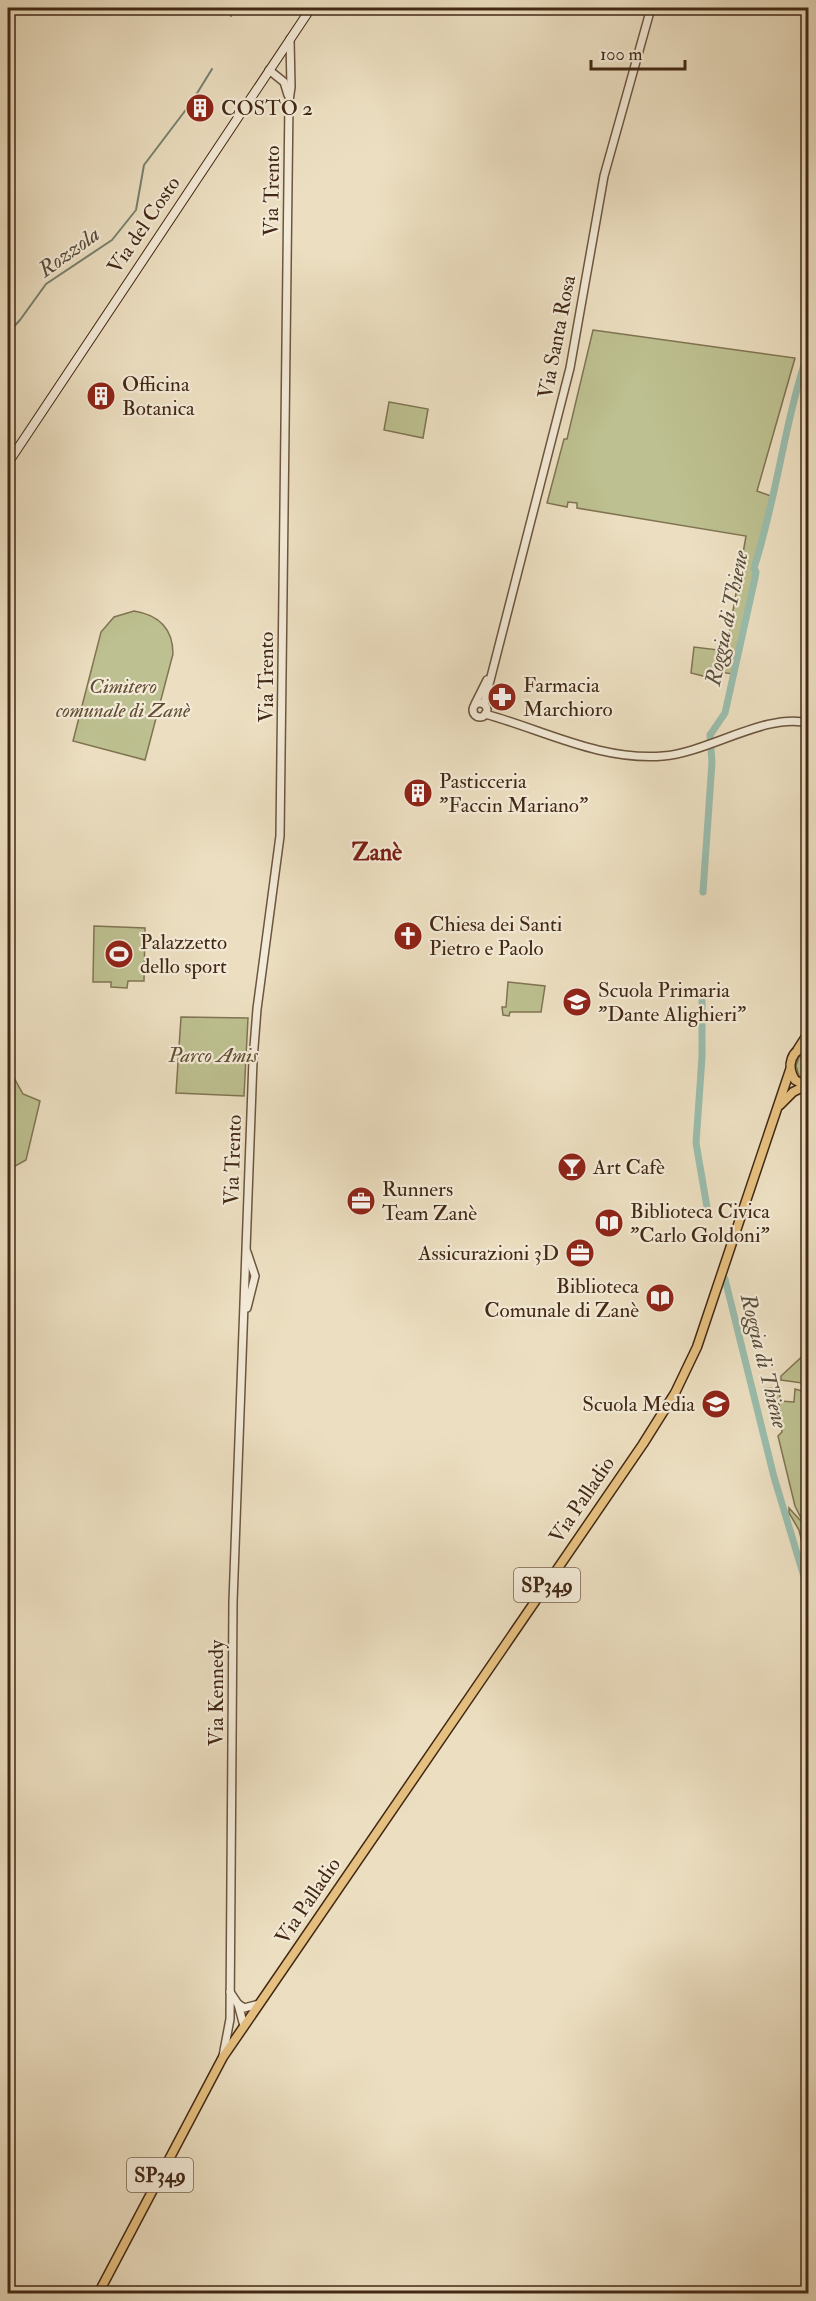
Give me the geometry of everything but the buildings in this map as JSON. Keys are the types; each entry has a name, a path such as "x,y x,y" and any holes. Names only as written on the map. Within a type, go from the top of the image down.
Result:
{"main road":[{"name":"Via del Costo","path":"8,463 311,8"},
{"name":"SP349","path":"777,1108 790,1070 791,1059 807,1035 808,1025"},
{"path":"798,1050 808,1046"},
{"path":"790,1070 795,1080 807,1087"},
{"path":"777,1108 793,1092 807,1087"},
{"name":"Via Palladio","path":"243,2027 637,1452 675,1393 697,1347 777,1108"},
{"name":"SP349","path":"98,2294 223,2057 243,2027"}],"street":[{"name":"Via Santa Rosa","path":"486,710 491,672 552,447 570,368 604,176 651,8"},
{"name":"Via Trento","path":"244,1285 257,1009 280,836 290,39"},
{"path":"276,61 291,70"},
{"name":"Via Trento","path":"269,70 284,82 289,101"},
{"name":"Via Santa Rosa","path":"475,704 491,672"},
{"path":"486,710 480,717 473,709 475,704 481,703 496,717 571,743 597,750 643,756 671,755 792,719 808,723"},
{"name":"Via Trento","path":"246,1251 254,1268"},
{"path":"244,1285 252,1289 255,1276 254,1268 245,1270"},
{"name":"Via Kennedy","path":"223,2057 230,2019 233,1602 244,1285"},
{"name":"Via Kennedy","path":"242,1328 252,1289"},
{"path":"230,1992 238,2004 243,2027 236,2026 230,2019"},
{"path":"238,2004 244,2008 259,2004"}],"green space":[{"path":"593,330 795,358 757,491 771,496 732,674 709,670 707,677 691,673 694,647 726,651 746,536 577,508 577,503 568,502 567,507 547,503 564,439 567,439"},
{"path":"389,402 428,409 423,438 384,430"},
{"name":"Cimitero comunale di Zanè","path":"134,611 151,616 163,625 170,637 173,654 145,760 73,741 101,632 114,617"},
{"name":"Palazzetto dello sport","path":"94,926 145,928 144,981 128,981 127,988 111,987 111,982 93,982"},
{"path":"508,982 545,986 541,1012 510,1012 509,1016 503,1015 502,1007 506,1007"},
{"name":"Parco Amis","path":"181,1017 248,1018 244,1096 176,1093"},
{"path":"808,1052 808,1081 799,1076 796,1066 799,1057"},
{"path":"8,1067 23,1094 40,1101 26,1160 8,1170"},
{"path":"808,1351 808,1377 803,1377 802,1383 781,1380 781,1376"},
{"path":"765,1388 780,1389 780,1401 794,1402 795,1389 802,1391 803,1495 808,1509 808,1520 801,1518 795,1506 778,1436 782,1432 779,1404 777,1400 768,1399"},
{"path":"789,1508 800,1520 808,1523 808,1558 806,1559 799,1530 789,1513"}],"waterway":[{"name":"Rozzola","path":"231,16 233,8"},
{"name":"Rozzola","path":"8,333 46,284 112,240 136,210 144,165 191,103 212,69"},
{"name":"Roggia di Thiene","path":"703,892 712,762 710,735 725,713 755,578 754,568 808,353"},
{"name":"Roggia di Thiene","path":"702,1001 702,1057 696,1143 708,1213"},
{"name":"Roggia di Thiene","path":"725,1279 774,1477 808,1590"}],"place":[{"name":"COSTO 2","path":"200,108"},
{"name":"Officina Botanica","path":"101,396"},
{"name":"Farmacia Marchioro","path":"502,697"},
{"name":"Pasticceria \"Faccin Mariano\"","path":"418,793"},
{"name":"Chiesa dei Santi Pietro e Paolo","path":"408,936"},
{"name":"Palazzetto dello sport","path":"119,954"},
{"name":"Scuola Primaria \"Dante Alighieri\"","path":"577,1002"},
{"name":"Art Cafè","path":"572,1167"},
{"name":"Runners Team Zanè","path":"361,1201"},
{"name":"Biblioteca Civica \"Carlo Goldoni\"","path":"609,1223"},
{"name":"Assicurazioni 3D","path":"580,1253"},
{"name":"Biblioteca Comunale di Zanè","path":"660,1298"},
{"name":"Scuola Media","path":"716,1404"}],"district":[{"name":"Zanè","path":"377,852"}]}
